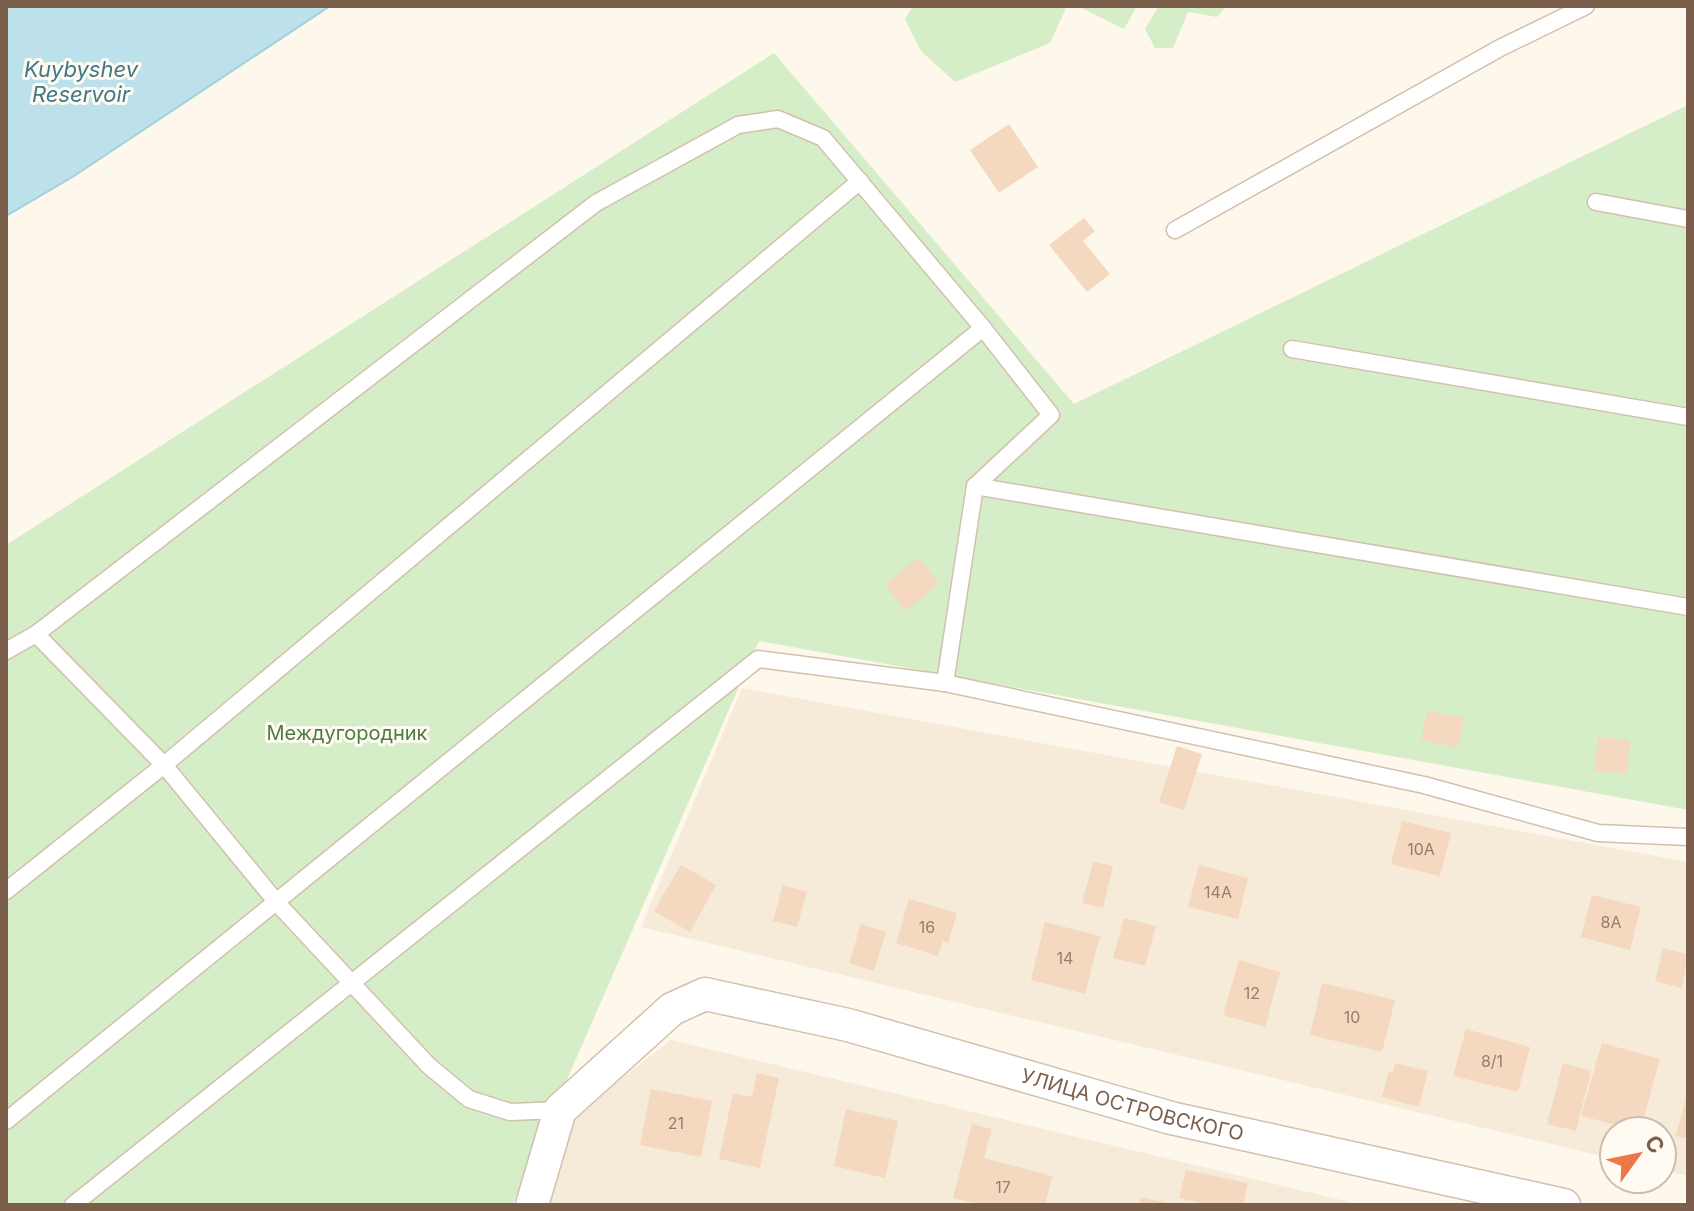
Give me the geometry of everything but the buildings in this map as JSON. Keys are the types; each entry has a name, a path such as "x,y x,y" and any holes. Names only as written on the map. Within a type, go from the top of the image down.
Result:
{"street":[{"name":"УЛИЦА ОСТРОВСКОГО","path":"560,1110 672,1009 705,994 848,1025 1171,1118 1564,1205"},
{"path":"532,1205 560,1110"}],"lane":[{"path":"1175,230 1500,48 1586,6"},
{"path":"6,651 36,634 596,203 738,125 778,119 823,138 983,328 1051,415 975,486 945,683"},
{"path":"6,891 164,765 860,181"},
{"path":"1596,202 1688,219"},
{"path":"6,1121 278,904 983,328"},
{"path":"1292,349 1688,417"},
{"path":"975,486 1688,607"},
{"path":"36,634 164,765 278,904 429,1066 469,1099 510,1112 560,1110"},
{"path":"73,1205 758,659 945,683 1424,785 1598,833 1688,837"}],"shaded area":[{"path":"742,688 1688,862 1688,1176 1678,1174 1678,1115 1598,1115 1598,1155 641,927"},
{"path":"671,1040 1362,1205 549,1205 571,1118"}],"green space":[{"path":"913,6 1067,6 1050,43 955,82 921,51 905,19"},
{"path":"1077,6 1137,6 1124,29"},
{"path":"1159,6 1226,6 1217,17 1188,12 1173,48 1155,48 1145,29"},
{"name":"Междугородник","path":"774,53 1074,404 1688,105 1688,810 759,641 512,1205 6,1205 6,545"}],"water":[{"name":"Kuybyshev Reservoir","path":"6,6 330,6 74,176 6,216"}]}
